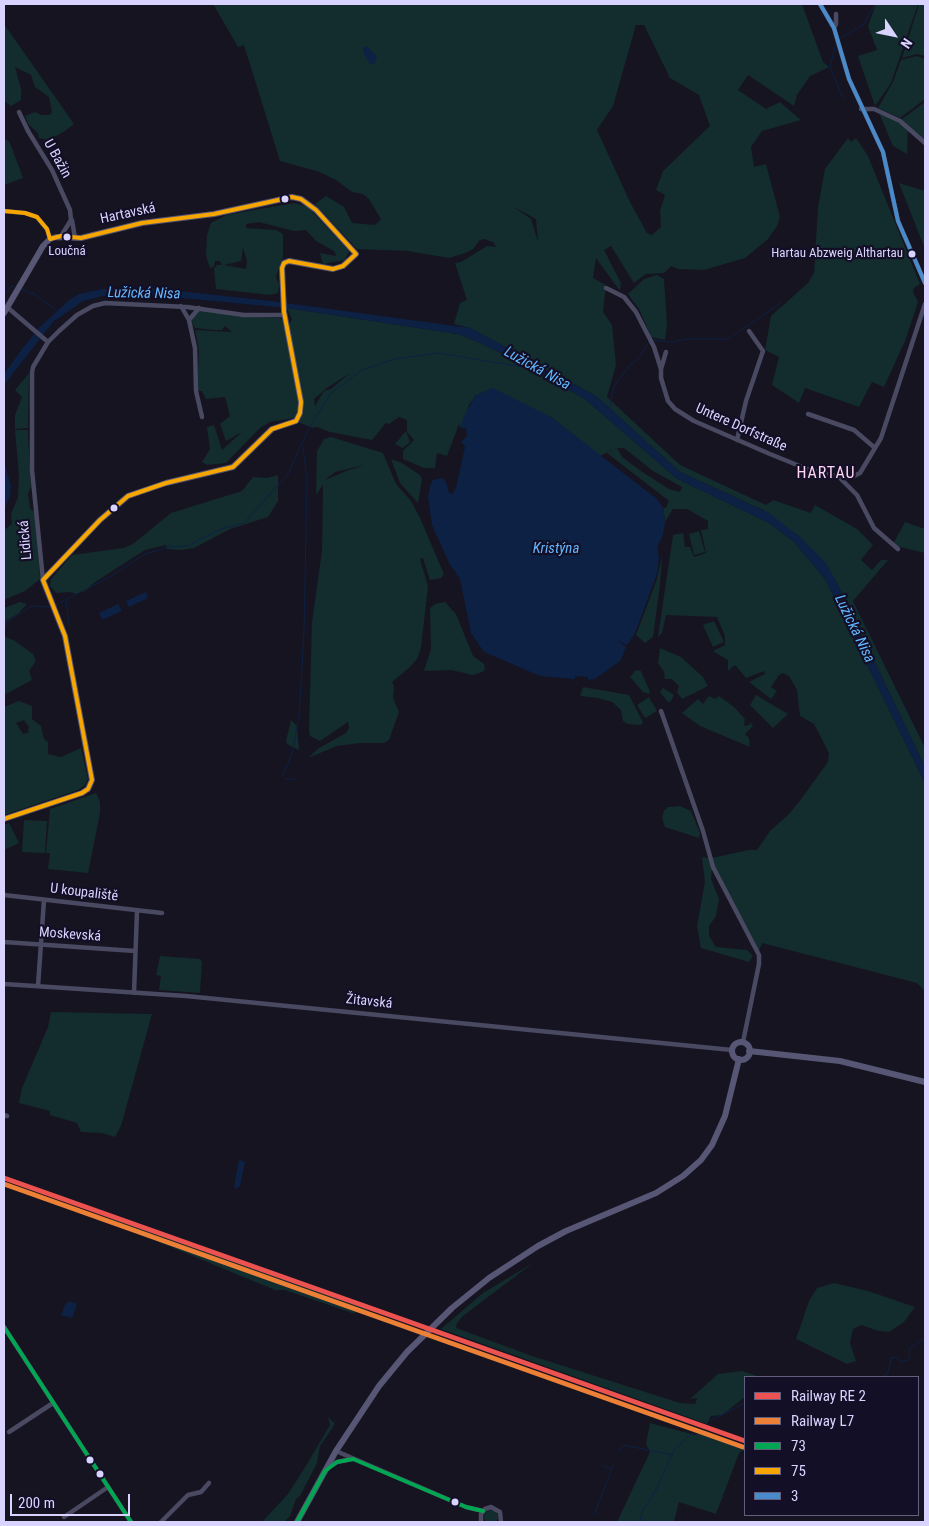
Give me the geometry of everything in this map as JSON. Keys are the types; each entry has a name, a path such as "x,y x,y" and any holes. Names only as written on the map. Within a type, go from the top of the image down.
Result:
{"street":[{"path":"820,4 834,28 846,71 861,109 883,152 898,221 925,283"},
{"path":"834,28 836,14"},
{"path":"861,109 874,109 900,120 925,144"},
{"name":"U Bažin","path":"19,112 28,131 52,170 66,201 75,238"},
{"name":"Hartavská","path":"50,239 61,236 75,238 152,221 214,214 292,197 301,199 316,210 356,254 343,266 333,269 289,261 284,263 282,268 285,314"},
{"path":"4,211 25,213 38,217 47,229 50,239 38,254 5,310 48,342"},
{"path":"61,236 71,218"},
{"name":"Untere Dorfstraße","path":"606,288 624,297 633,306 650,341 667,397 675,409 694,421 807,469 839,477 855,476"},
{"name":"Lidická","path":"4,819 82,793 92,783 92,773 72,666 64,636 43,580 32,470 33,367 48,342 65,324 93,306 112,302 125,305 181,306 244,315 285,314"},
{"path":"850,487 855,476 862,470 886,427 925,304"},
{"path":"181,306 189,320 195,348 196,392 202,417"},
{"path":"189,320 199,308"},
{"path":"43,580 100,520 128,496 166,483 233,467 272,429 296,421 300,412 301,402 285,314"},
{"path":"737,440 746,401 763,351 749,331"},
{"path":"660,369 666,352"},
{"path":"808,414 854,430 875,448"},
{"path":"839,477 857,495 869,522 881,536 898,549"},
{"path":"660,711 713,867 759,955 760,964 743,1042"},
{"name":"U koupaliště","path":"4,895 162,913"},
{"path":"38,986 44,900"},
{"path":"134,993 137,911"},
{"name":"Moskevská","path":"4,942 135,950"},
{"name":"Žitavská","path":"4,984 328,1009 732,1050"},
{"path":"743,1042 748,1046 749,1051 746,1058 739,1059 734,1056 732,1050 736,1044 743,1042"},
{"path":"749,1051 840,1061 925,1082"},
{"path":"297,1522 336,1451 379,1386 435,1323 489,1278 538,1246 575,1227 656,1193 683,1176 708,1151 720,1128 739,1059"},
{"path":"4,1327 131,1522"},
{"path":"9,1432 53,1403"},
{"path":"336,1451 466,1508 483,1511 491,1507 497,1509 501,1515 501,1522"},
{"path":"325,1471 338,1462 353,1459"},
{"path":"161,1522 188,1495 200,1492 209,1483"},
{"path":"64,1517 108,1487"},
{"path":"466,1508 481,1520 483,1511"}],"green space":[{"path":"213,4 802,4 823,62 829,67 810,76 797,95 794,106 748,75 738,90 766,109 780,102 801,120 762,131 751,147 754,167 766,164 780,217 777,226 768,239 745,258 704,270 678,269 671,266 664,273 646,274 634,283 611,246 604,250 621,283 620,291 596,258 593,278 606,285 603,312 612,325 616,365 607,397 680,465 766,505 773,500 811,513 815,505 857,529 873,545 861,560 872,570 881,560 888,560 853,601 925,748 925,767 835,579 801,538 763,510 680,472 596,396 470,328 454,324 460,303 467,300 455,263 461,262 487,246 496,247 493,242 484,239 480,240 473,249 449,258 408,251 357,249 315,204 326,196 344,207 352,223 375,225 381,219 369,199 363,194 352,192 336,180 320,172 280,161 244,45 238,47","holes":["636,25 644,25 670,78 699,95 710,126 663,171 656,190 665,195 660,211 661,227 652,235 647,233 630,202 597,130 613,106","514,207 536,219 538,242 531,219"]},
{"path":"876,4 918,4 891,83 875,106 858,56 877,50 868,26"},
{"path":"919,4 925,4 925,56 917,54 902,58"},
{"path":"4,24 74,124 49,140 39,138 38,133 28,124 25,116 35,112 42,115 50,115 52,112 49,97 35,87 31,75 15,67 21,89 21,100 11,106 4,101"},
{"path":"917,56 925,59 925,99 900,118 878,108 893,82 901,60"},
{"path":"925,102 925,142 901,120"},
{"path":"879,113 908,128 907,154 893,146"},
{"path":"848,138 851,142 856,138 868,156 920,284 914,288 913,292 918,302 905,341 884,387 872,382 859,407 805,388 799,403 772,385 779,357 765,350 771,316 808,283 814,273 818,207 825,169"},
{"path":"6,139 10,143 23,178 4,185 4,145"},
{"path":"899,183 925,191 925,249"},
{"path":"294,203 308,207 349,251 345,260 323,264 320,253 336,256 334,251 316,241 306,230 294,231 259,222 246,224 246,228 276,230 283,234 283,257 276,277 279,285 278,293 270,295 216,289 214,269 217,265 222,265 220,261 215,261 214,267 210,268 206,256 207,235 211,223 226,215","holes":["243,248 247,261 246,269 224,265 241,261"]},
{"path":"657,275 664,279 667,325 665,340 651,337 639,309 628,294 644,279"},
{"path":"287,308 458,334 471,339 510,357 585,399 676,478 769,523 794,542 825,579 925,783 925,991 917,983 762,943 759,951 719,879 712,858 748,850 757,850 770,831 799,802 828,762 829,753 814,724 800,716 797,690 789,676 783,673 779,675 771,687 777,691 771,699 749,682 765,674 764,671 746,678 735,665 728,671 728,660 713,651 725,645 725,636 717,617 666,615 662,633 658,637 673,535 683,533 685,547 690,547 694,557 706,553 701,530 708,529 708,521 687,509 673,509 665,522 663,508 666,508 669,501 607,453 617,448 600,456 551,417 476,395 469,405 461,428 459,424 447,456 437,453 435,468 424,468 403,459 403,451 414,440 407,432 407,420 399,417 389,424 386,423 372,440 330,432 317,427 313,428 300,423 298,421 304,410 289,325 292,319","holes":["350,373 331,389 324,391 315,406 314,399 327,388","617,448 624,448 653,471 682,487 680,492 669,489 622,457"]},
{"path":"202,310 251,317 280,318 283,321 298,401 297,413 294,418 270,422 260,428 226,463 207,465 202,462 210,449 207,427 214,425 222,450 242,432 226,441 220,424 230,416 225,397 206,399 202,391 197,391 199,350 195,330 232,332 225,326 222,330 195,328 192,323 193,317"},
{"path":"29,373 28,428 15,429 15,415 22,397 15,390"},
{"path":"15,430 28,430 31,487 28,494 30,509 34,511 36,524 40,579 25,591 4,600 4,530 12,524 11,514 18,497 19,476"},
{"path":"406,431 410,442 403,448 395,444"},
{"path":"331,437 383,453 396,484 411,501 420,518 444,574 441,578 430,580 423,558 420,559 428,586 421,648 417,659 392,682 394,686 393,698 399,712 389,740 384,743 360,743 337,746 308,758 319,748 346,733 349,728 348,722 320,741 310,736 309,730 312,622 322,551 323,485 316,495 317,451 324,439","holes":["365,465 325,480 335,472"]},
{"path":"391,459 402,463 420,475 422,479 418,503 400,483"},
{"path":"278,475 278,501 268,517 230,529 194,548 181,550 167,549 166,545 145,550 95,582 85,591 76,594 70,592 56,593 50,586 51,579 72,555 123,548 133,544 171,513 242,491 253,477 267,478"},
{"path":"905,522 925,529 925,553 896,546 894,542"},
{"path":"699,531 705,552 694,555 689,534"},
{"path":"662,556 653,637 645,643 636,635 657,579"},
{"path":"20,602 27,604 19,613 6,621 4,626 4,608"},
{"path":"445,602 456,614 473,656 484,664 485,669 482,672 473,675 451,670 424,671 431,649 430,608 435,604"},
{"path":"714,621 724,642 713,647 703,625"},
{"path":"4,636 15,641 33,654 36,661 29,671 32,680 4,695"},
{"path":"660,648 681,657 703,677 708,686 682,699 677,692 679,686 672,679 665,679 664,672 658,663"},
{"path":"636,670 641,671 650,692 649,694 643,692 630,677"},
{"path":"583,687 629,695 643,722 641,725 628,724 623,721 621,710 612,702 580,696"},
{"path":"663,688 674,695 671,701 668,702 660,692"},
{"path":"756,695 788,714 773,728 750,705"},
{"path":"709,696 715,699 719,696 734,707 745,719 744,726 749,725 750,722 753,726 745,734 749,738 750,747 700,726 682,713 698,699 703,704"},
{"path":"649,697 657,711 645,718 637,705"},
{"path":"19,701 32,706 32,719 41,726 44,739 48,742 48,754 61,757 81,748 88,779 85,785 78,790 4,815 4,707","holes":["24,720 29,727 28,733 23,734 16,723"]},
{"path":"291,720 297,726 299,750 287,744 286,741"},
{"path":"96,793 100,802 100,813 88,873 48,869 50,853 46,853 50,809"},
{"path":"680,806 691,811 700,833 699,838 665,827 662,818 664,811 668,807"},
{"path":"24,820 47,821 45,853 22,852"},
{"path":"9,823 19,843 4,850 4,825"},
{"path":"702,857 709,858 712,867 711,879 719,899 716,916 709,926 709,936 716,947 747,950 753,956 749,962 701,948 697,926 705,882"},
{"path":"160,956 200,959 202,962 200,993 159,990 161,976 156,975"},
{"path":"51,1012 152,1014 121,1126 115,1137 102,1133 81,1132 77,1123 50,1115 50,1111 19,1103 22,1088 48,1027"},
{"path":"101,1214 370,1310 352,1313 285,1290 275,1290 149,1238"},
{"path":"533,1263 463,1316 457,1323 456,1328 532,1356 680,1403 695,1404 697,1398 690,1399 718,1374 742,1371 757,1376 744,1376 744,1398 722,1415 711,1416 707,1424 441,1329 483,1293"},
{"path":"834,1283 868,1291 915,1307 904,1322 889,1332 861,1325 853,1329 850,1343 856,1361 847,1364 796,1339 809,1301 817,1288"},
{"path":"328,1417 335,1424 320,1446 317,1463 300,1496 296,1499 290,1516 284,1522 262,1522 288,1494 304,1469 330,1425"},
{"path":"650,1423 695,1435 707,1431 744,1450 738,1456 716,1514 679,1502 674,1522 617,1522 650,1452 646,1444"},
{"path":"491,1510 496,1512 498,1517 496,1522 491,1524 486,1522 484,1517 486,1512"}],"water":[{"path":"363,47 368,47 377,57 374,64 370,64 364,54"},
{"name":"Lužická Nisa","path":"150,288 271,301 470,328 596,396 680,472 769,513 801,538 825,562 835,579 925,767 925,783 825,579 794,542 769,523 676,478 585,399 510,357 471,339 458,334 287,308 151,295 103,296 83,301 53,322 4,385 4,374 22,349 39,328 69,300 79,294 103,289"},
{"name":"Kristýna","path":"493,388 551,417 657,499 663,508 665,522 663,535 657,547 659,558 657,574 635,633 627,645 617,640 626,647 620,661 595,679 588,680 588,677 575,676 575,679 540,676 484,652 471,633 460,579 449,563 432,525 428,497 430,486 433,480 442,478 446,482 449,493 452,494 456,488 465,447 461,442 467,436 466,428 461,428 463,418 476,395"},
{"path":"4,461 11,486 10,497 4,510"},
{"path":"146,592 148,598 129,607 126,601"},
{"path":"118,604 122,611 102,620 99,613"},
{"path":"239,1160 245,1162 240,1186 236,1189 234,1186"},
{"path":"69,1301 77,1304 72,1318 61,1315"}],"waterway":[{"path":"841,38 864,24 875,4"},
{"path":"836,43 830,67 844,100"},
{"path":"4,295 12,286 15,287"},
{"path":"22,289 36,295 57,311"},
{"path":"652,340 673,342 687,339 728,339 782,302"},
{"path":"609,410 614,386 630,365 638,359 649,342"},
{"name":"Lužická Nisa","path":"55,605 110,577 145,554 168,547 187,546 221,529 244,523 288,474 309,428 331,393 362,370 394,359 439,353 529,368"},
{"path":"283,776 292,754 299,717 304,631 307,479 303,447"},
{"path":"66,600 69,625"},
{"path":"4,630 7,622 32,606 51,607"},
{"path":"285,779 296,779"},
{"path":"884,1376 888,1373 891,1358 897,1357 900,1362 909,1360 910,1348 925,1338"},
{"path":"710,1421 744,1404"},
{"path":"640,1522 642,1512 656,1490 674,1450 691,1434 703,1430"},
{"path":"618,1452 623,1445 673,1455"},
{"path":"594,1515 614,1463"},
{"path":"603,1466 611,1468"}],"transit line":[{"name":"3","path":"820,4 834,28 849,79 883,152 898,221 925,283"},
{"name":"75","path":"4,211 25,213 37,217 47,229 50,239 61,236 81,238 142,223 214,214 292,197 301,199 316,210 356,254 343,266 333,269 289,261 284,263 282,268 284,312 301,402 300,413 296,421 272,429 233,467 166,483 128,496 100,520 43,580 65,636 92,780 88,789 82,793 4,819"},
{"path":"4,1178 744,1441"},
{"name":"73","path":"4,1327 131,1522"},
{"name":"73","path":"297,1522 325,1471 337,1462 353,1459 466,1507 483,1511"}],"rail line":[{"name":"L7","path":"4,1184 743,1447"}],"place":[{"name":"Loučná","path":"67,237"},
{"name":"Hartau Abzweig Althartau","path":"912,254"}],"district":[{"name":"HARTAU","path":"826,474"}]}
